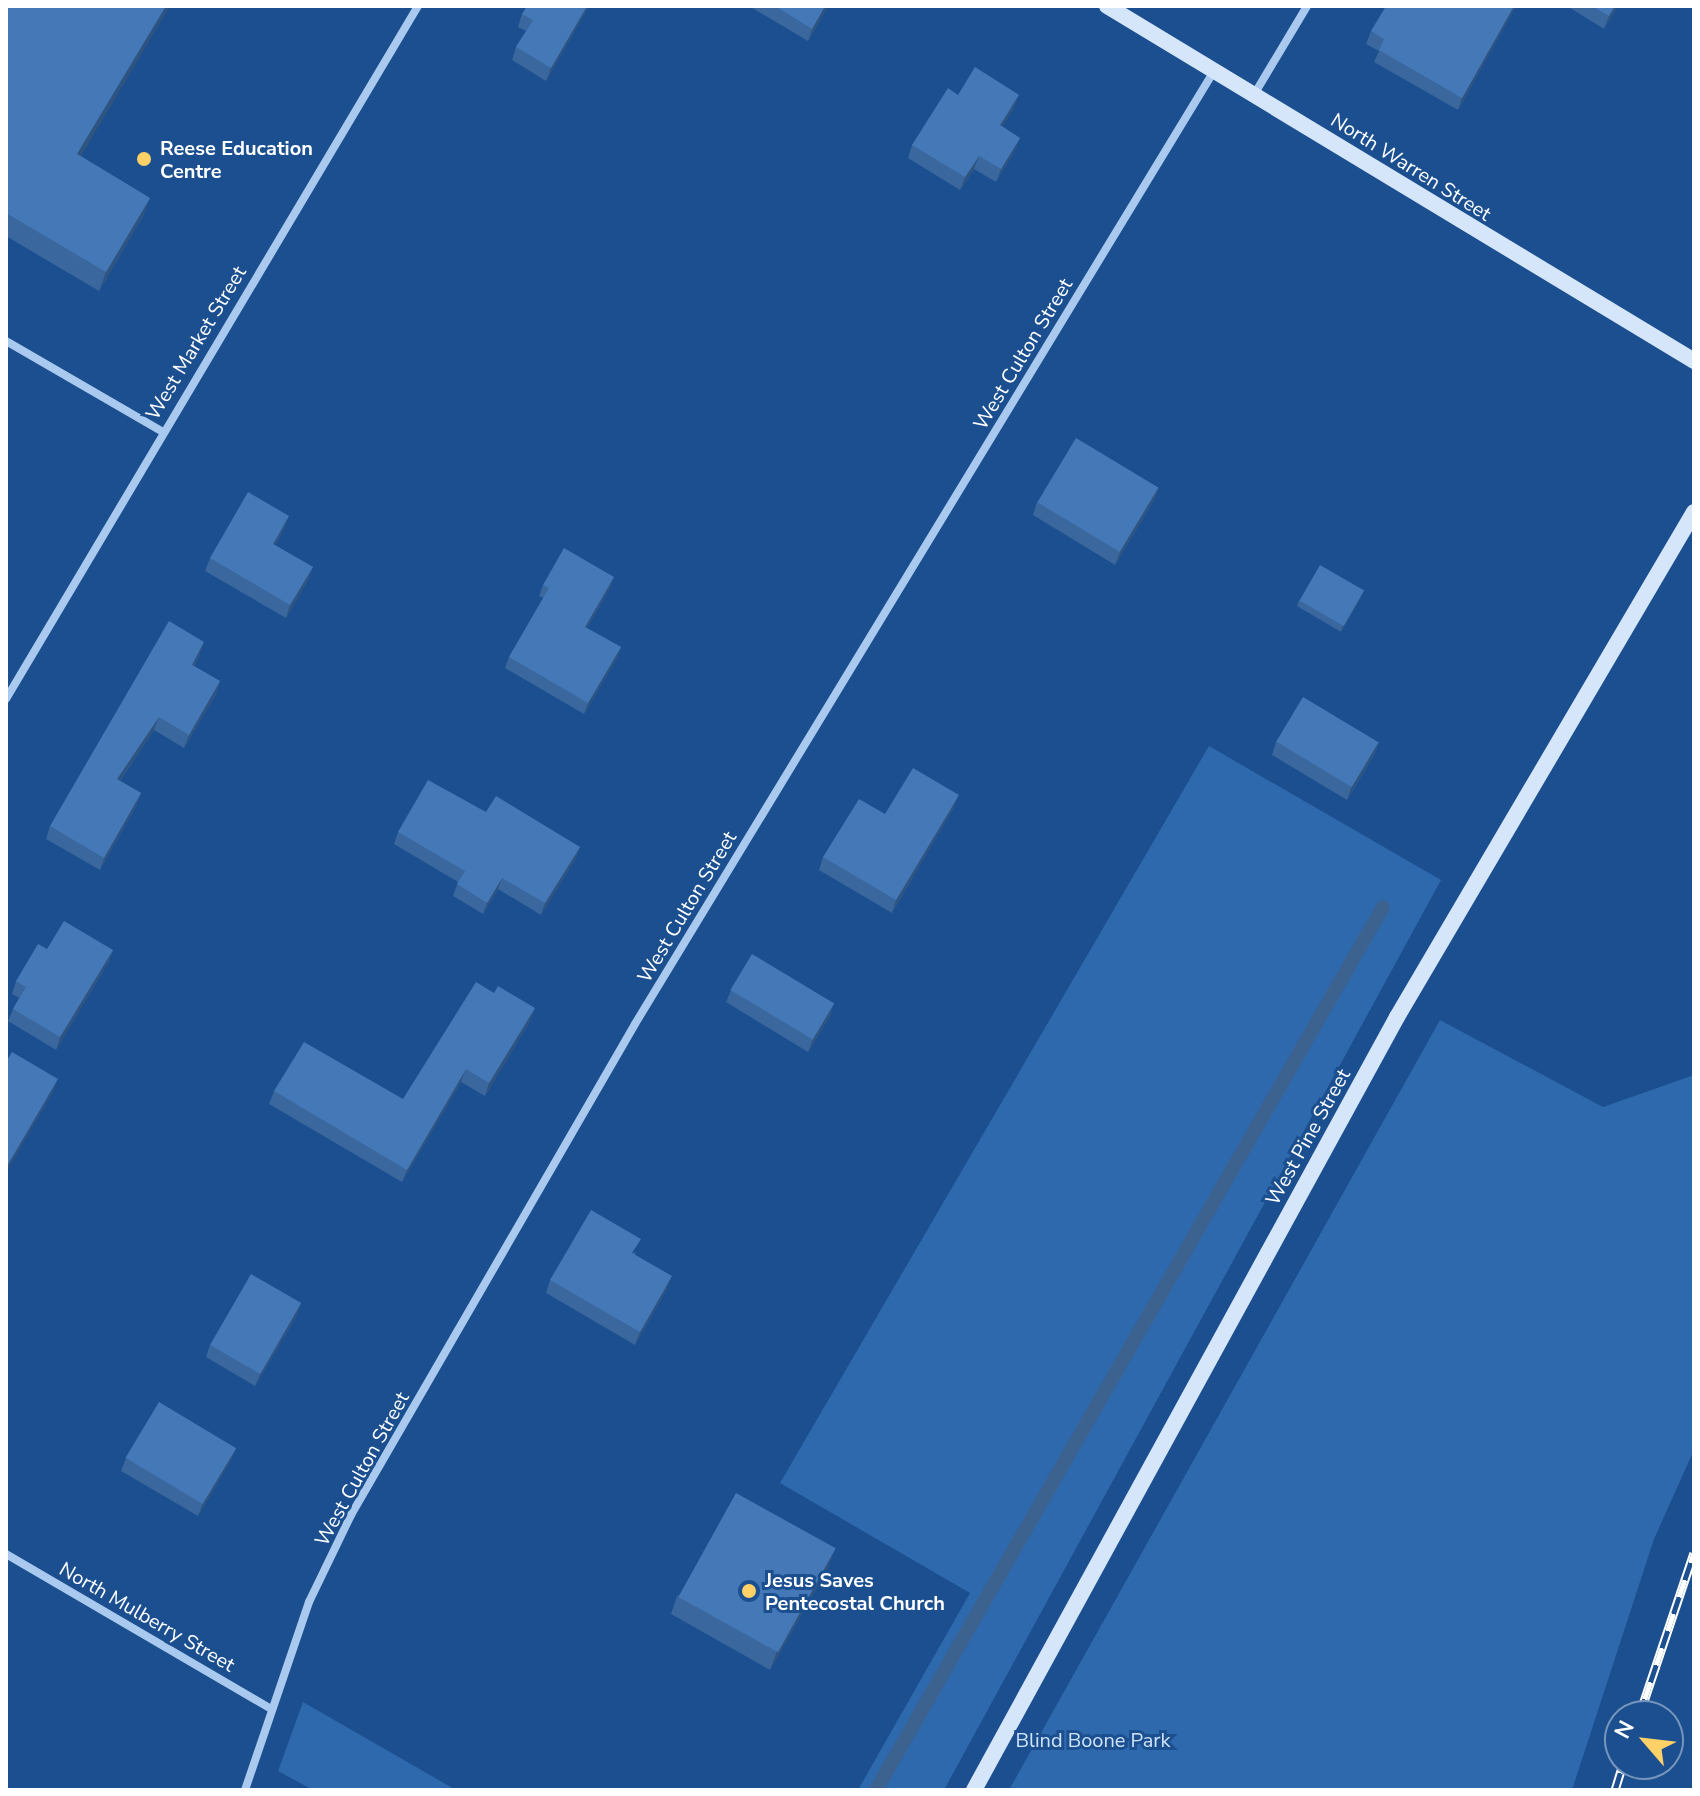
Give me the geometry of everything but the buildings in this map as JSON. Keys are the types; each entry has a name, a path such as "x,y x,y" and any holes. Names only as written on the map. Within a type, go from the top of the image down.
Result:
{"street":[{"name":"West Market Street","path":"6,699 161,431 418,6"},
{"name":"North Warren Street","path":"1107,6 1694,361"},
{"path":"1255,93 1307,6"},
{"name":"West Culton Street","path":"245,1790 309,1602 367,1488 643,1010 1214,70"},
{"path":"6,341 161,431"},
{"name":"West Pine Street","path":"974,1790 1397,1017 1694,512"},
{"name":"North Mulberry Street","path":"6,1554 271,1709"}],"green space":[{"path":"1209,746 1441,880 944,1790 858,1790 970,1593 780,1483"},
{"name":"Blind Boone Park","path":"1440,1020 1603,1107 1694,1075 1694,1450 1654,1539 1572,1790 1009,1790"},
{"path":"303,1702 456,1790 313,1790 278,1771"}],"waterway":[{"path":"876,1790 1383,907"}],"railway":[{"path":"1644,1700 1694,1553"},
{"path":"1615,1790 1618,1780"}],"place":[{"name":"Reese Education Centre","path":"144,159"},
{"name":"Jesus Saves Pentecostal Church","path":"749,1591"}]}
